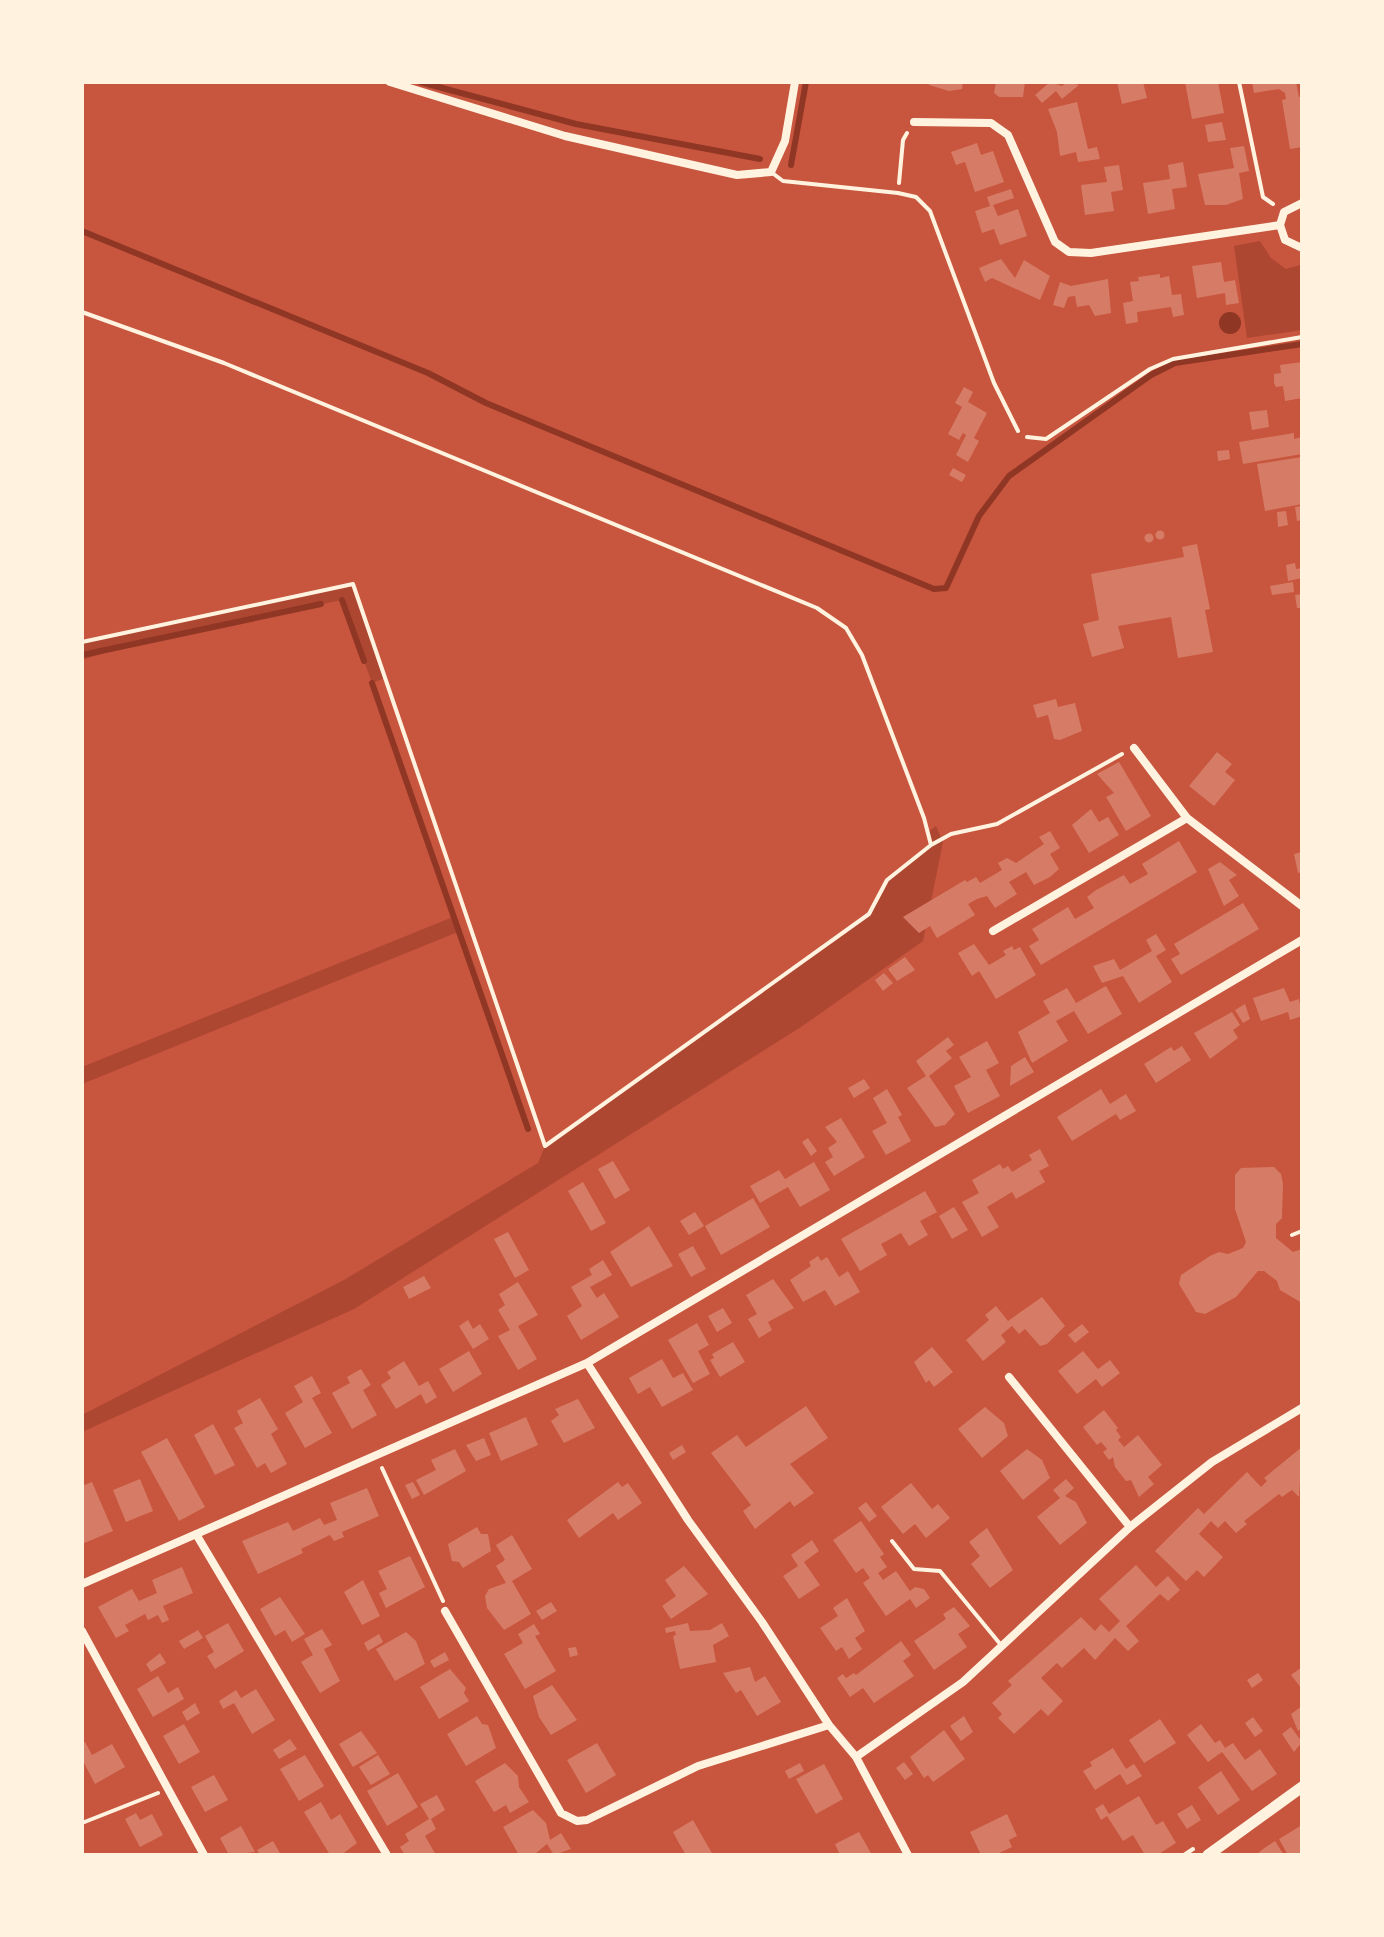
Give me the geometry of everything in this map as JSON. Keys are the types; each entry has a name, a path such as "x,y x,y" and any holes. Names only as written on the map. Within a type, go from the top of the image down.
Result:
{"main road":[{"path":"1208,1855 1302,1787"}],"street":[{"path":"390,82 565,136 737,175 771,172 785,141 795,82"},
{"path":"914,122 991,123 1008,135 1055,242 1069,252 1091,253 1280,225"},
{"path":"1302,203 1284,212 1280,225 1285,240 1302,248"},
{"path":"1134,748 1187,818 1302,906"},
{"path":"993,931 1187,818"},
{"path":"82,1584 587,1363 1302,940"},
{"path":"587,1363 829,1725 856,1757 908,1855"},
{"path":"1009,1377 1130,1527"},
{"path":"856,1757 963,1682 1130,1527 1212,1462 1302,1408"},
{"path":"196,1534 387,1855"},
{"path":"445,1611 561,1813 577,1821 587,1820 698,1766 829,1725"},
{"path":"82,1631 204,1855"}],"lane":[{"path":"771,172 783,181 916,197 930,211 994,383 1018,431"},
{"path":"1292,1235 1302,1231"},
{"path":"892,1541 914,1569 940,1571 1002,1646"}],"path":[{"path":"1239,82 1263,197 1284,212"},
{"path":"898,193 903,140 914,122"},
{"path":"82,312 224,363 817,608 846,628 862,655 924,818 931,845"},
{"path":"1018,431 1031,440 1046,439 1150,369 1173,359 1302,337"},
{"path":"82,642 353,584 545,1146 869,914 887,880 931,845 951,834 997,824 1134,748"},
{"path":"376,1455 442,1593 445,1611"},
{"path":"82,1823 167,1789"}],"shaded area":[{"path":"1260,241 1271,258 1286,269 1300,265 1302,330 1247,338 1234,246"},
{"path":"1230,312 1241,323 1230,334 1219,323"},
{"path":"353,584 385,678 372,683 342,600 137,643 82,660 82,642"},
{"path":"936,826 943,842 923,941 801,1027 354,1309 82,1432 82,1415 344,1280 538,1163 545,1146 869,914 887,880 930,845 928,832"},
{"path":"453,917 458,932 82,1084 82,1067"}],"building":[{"path":"930,82 963,82 962,89 949,91 929,85"},
{"path":"996,82 1025,82 1023,97 999,97 994,93"},
{"path":"1050,82 1062,86 1067,82 1079,85 1062,99 1056,91 1042,103 1035,95"},
{"path":"1117,82 1143,82 1147,98 1122,104"},
{"path":"1185,82 1218,82 1224,113 1192,119"},
{"path":"1252,82 1296,82 1299,97 1302,97 1302,147 1290,149 1282,100 1286,99 1285,93 1279,89 1254,93"},
{"path":"1077,102 1088,149 1097,147 1100,159 1078,162 1076,152 1060,156 1057,132 1048,109"},
{"path":"1222,122 1226,140 1208,142 1205,125"},
{"path":"977,143 981,155 993,151 1004,182 975,192 965,162 956,165 951,152"},
{"path":"1244,146 1249,171 1239,173 1243,199 1226,205 1205,205 1198,174 1234,168 1230,148"},
{"path":"1183,162 1187,187 1172,189 1175,209 1148,214 1143,183 1170,179 1168,165"},
{"path":"1119,165 1123,190 1111,192 1114,211 1085,215 1081,185 1107,182 1104,167"},
{"path":"1011,189 1014,198 993,205 998,216 1018,209 1027,236 1000,245 994,229 982,233 975,211 990,206 987,197"},
{"path":"1001,259 1015,278 1024,260 1050,276 1040,300 992,278 985,282 979,268"},
{"path":"1221,262 1224,282 1235,280 1239,303 1226,305 1225,293 1197,298 1192,266"},
{"path":"1160,274 1160,278 1169,276 1172,295 1181,294 1184,315 1173,317 1171,307 1137,312 1138,322 1126,324 1123,303 1133,301 1130,282 1139,281 1138,277"},
{"path":"1108,279 1111,313 1095,316 1089,305 1077,307 1075,296 1068,297 1064,308 1053,305 1060,282 1071,286"},
{"path":"1302,362 1302,398 1285,401 1283,386 1276,387 1274,374 1281,373 1280,365"},
{"path":"964,387 973,392 968,402 987,413 974,438 979,441 968,462 956,455 966,435 963,433 959,440 948,434 962,407 955,403"},
{"path":"1267,410 1269,427 1252,430 1249,412"},
{"path":"1294,433 1294,439 1302,437 1302,454 1243,464 1239,442"},
{"path":"1229,450 1230,459 1218,461 1217,451"},
{"path":"1302,457 1302,504 1265,511 1257,464"},
{"path":"953,468 966,475 962,482 949,475"},
{"path":"1302,506 1302,520 1297,521 1295,507"},
{"path":"1286,511 1288,525 1278,527 1277,512"},
{"path":"1160,530 1165,535 1160,540 1155,535"},
{"path":"1149,533 1154,538 1149,543 1144,538"},
{"path":"1197,544 1210,609 1205,610 1213,652 1178,658 1171,617 1118,626 1124,648 1092,657 1083,624 1099,620 1091,574 1184,557 1182,547"},
{"path":"1295,563 1296,569 1302,568 1302,578 1288,581 1286,565"},
{"path":"1293,582 1294,592 1272,595 1270,586"},
{"path":"1302,594 1302,608 1297,608 1295,595"},
{"path":"1056,699 1058,707 1075,703 1082,731 1060,740 1054,739 1048,715 1037,718 1033,705"},
{"path":"1217,752 1232,764 1225,772 1235,780 1214,806 1189,786"},
{"path":"1119,762 1151,816 1126,831 1106,797 1114,793 1097,774"},
{"path":"1091,809 1099,822 1108,817 1119,835 1089,853 1072,825"},
{"path":"1050,831 1060,848 1050,854 1059,869 1050,877 1034,885 1026,872 1009,882 1017,894 995,908 987,896 977,899 968,904 975,915 937,938 930,926 919,933 903,917 965,880 967,882 976,877 980,883 1002,870 998,863 1007,858 1016,863 1044,844 1039,837"},
{"path":"1179,841 1197,872 1041,965 1029,946 1039,940 1032,929 1068,907 1075,919 1094,908 1087,897 1124,875 1130,884 1148,874 1142,864"},
{"path":"1302,852 1302,872 1298,873 1294,854"},
{"path":"1220,862 1237,875 1229,880 1239,896 1224,906 1208,869"},
{"path":"1243,903 1259,929 1181,975 1171,959 1180,954 1174,944"},
{"path":"1156,934 1166,950 1156,956 1172,982 1139,1003 1123,976 1102,983 1093,966 1114,959 1120,970 1152,951 1146,940"},
{"path":"974,944 989,965 1006,955 1003,951 1012,946 1014,950 1020,947 1036,975 996,999 979,971 972,976 958,953"},
{"path":"905,957 915,970 897,981 888,969"},
{"path":"884,973 893,983 883,991 875,980"},
{"path":"1106,986 1122,1014 1088,1034 1074,1011 1056,1021 1068,1041 1032,1063 1018,1032 1050,1013 1043,1001 1067,988 1076,1003"},
{"path":"1284,988 1290,1002 1299,999 1302,1016 1290,1020 1288,1012 1261,1021 1253,998"},
{"path":"1245,1004 1250,1019 1243,1023 1235,1010"},
{"path":"1232,1012 1240,1025 1233,1030 1238,1038 1210,1059 1194,1033"},
{"path":"948,1037 954,1045 946,1051 952,1058 929,1076 955,1114 945,1125 935,1127 907,1088 926,1076 916,1061"},
{"path":"987,1041 999,1063 986,1070 1000,1096 968,1113 954,1086 971,1077 959,1057"},
{"path":"1182,1046 1191,1060 1156,1083 1144,1064 1171,1047 1174,1051"},
{"path":"1025,1057 1034,1072 1010,1086 1011,1066"},
{"path":"864,1079 870,1088 854,1098 848,1088"},
{"path":"887,1089 902,1115 898,1117 911,1141 886,1155 872,1131 887,1123 873,1098"},
{"path":"1101,1089 1110,1104 1126,1094 1136,1111 1120,1120 1116,1114 1072,1141 1057,1117"},
{"path":"841,1118 865,1157 834,1176 825,1162 833,1157 828,1148 837,1142 825,1127"},
{"path":"808,1138 817,1151 811,1156 802,1142"},
{"path":"1040,1149 1049,1166 1039,1171 1045,1182 1016,1199 1012,1192 987,1207 999,1227 982,1237 962,1202 979,1193 972,1180 1000,1164 1003,1169 1008,1166 1012,1172 1032,1160 1029,1155"},
{"path":"613,1161 630,1190 615,1199 598,1169"},
{"path":"814,1162 830,1190 800,1207 788,1187 760,1203 750,1186 779,1170 785,1179"},
{"path":"1274,1167 1281,1174 1283,1184 1282,1218 1276,1224 1276,1238 1293,1252 1302,1249 1302,1303 1280,1290 1277,1281 1264,1271 1258,1271 1236,1297 1205,1314 1196,1312 1179,1284 1181,1275 1219,1252 1228,1254 1243,1248 1246,1242 1235,1209 1235,1175 1241,1168"},
{"path":"583,1182 606,1223 591,1231 568,1191"},
{"path":"925,1191 937,1212 920,1221 928,1235 909,1246 901,1233 881,1244 887,1255 860,1271 841,1239"},
{"path":"753,1198 770,1227 721,1255 705,1226"},
{"path":"954,1207 968,1230 952,1239 939,1216"},
{"path":"695,1212 704,1226 689,1235 680,1221"},
{"path":"649,1226 673,1266 631,1287 610,1252"},
{"path":"508,1232 529,1270 515,1278 494,1239"},
{"path":"693,1246 706,1269 691,1277 678,1254"},
{"path":"818,1256 821,1261 827,1257 839,1277 848,1271 860,1292 835,1306 825,1290 803,1302 790,1280 811,1266 809,1262"},
{"path":"603,1260 612,1275 590,1287 597,1298 604,1293 619,1317 581,1340 567,1316 582,1306 571,1287 592,1275 589,1269"},
{"path":"424,1276 431,1288 409,1299 403,1287"},
{"path":"773,1279 794,1308 768,1322 772,1330 759,1338 748,1319 757,1314 746,1295"},
{"path":"518,1282 538,1315 518,1326 537,1359 518,1370 498,1336 510,1330 498,1310 505,1305 499,1294"},
{"path":"1042,1297 1065,1326 1047,1344 1040,1346 1025,1329 1019,1334 1012,1326 1001,1335 1006,1342 983,1361 966,1340 989,1320 985,1315 996,1306 1008,1321"},
{"path":"723,1308 732,1323 717,1332 708,1316"},
{"path":"468,1320 473,1329 480,1324 489,1339 473,1349 459,1326"},
{"path":"697,1323 709,1345 698,1351 710,1374 693,1383 668,1340"},
{"path":"1082,1324 1089,1332 1075,1343 1068,1335"},
{"path":"733,1342 745,1362 720,1377 710,1360 714,1358 712,1354"},
{"path":"932,1347 953,1372 934,1387 929,1380 926,1383 914,1362"},
{"path":"469,1351 482,1374 453,1392 439,1369"},
{"path":"1083,1351 1098,1369 1110,1360 1120,1373 1102,1387 1096,1379 1077,1394 1058,1371"},
{"path":"662,1359 673,1378 683,1373 693,1390 662,1407 650,1387 638,1394 629,1378"},
{"path":"404,1361 419,1386 428,1381 437,1397 426,1404 421,1394 396,1409 381,1385 391,1378 387,1372"},
{"path":"361,1369 371,1385 363,1390 377,1415 352,1429 332,1393 350,1383 347,1377"},
{"path":"312,1376 321,1393 312,1398 332,1433 305,1448 285,1413 303,1402 294,1386"},
{"path":"260,1398 278,1429 271,1434 287,1464 271,1473 265,1463 257,1468 234,1428 243,1423 237,1411"},
{"path":"578,1399 595,1428 564,1443 551,1421 559,1415 555,1409"},
{"path":"806,1406 828,1438 790,1464 814,1493 794,1507 790,1501 755,1529 743,1511 751,1505 711,1453 737,1435 746,1447"},
{"path":"985,1407 1004,1423 1008,1436 982,1458 958,1429"},
{"path":"1104,1410 1118,1428 1116,1430 1121,1437 1118,1440 1124,1447 1138,1435 1162,1465 1148,1477 1154,1484 1139,1497 1131,1480 1126,1481 1115,1467 1113,1457 1109,1460 1103,1452 1107,1449 1101,1442 1097,1445 1083,1427"},
{"path":"526,1417 538,1445 501,1461 489,1433"},
{"path":"213,1424 235,1465 215,1475 194,1435"},
{"path":"167,1438 205,1507 179,1521 141,1452"},
{"path":"484,1438 491,1455 476,1461 466,1445"},
{"path":"682,1445 686,1452 673,1460 669,1453"},
{"path":"1302,1447 1299,1497 1292,1490 1282,1497 1279,1494 1244,1521 1247,1524 1236,1533 1225,1521 1218,1528 1211,1521 1199,1534 1223,1557 1204,1577 1197,1570 1186,1581 1155,1551 1198,1508 1204,1514 1247,1472 1261,1487 1267,1481 1264,1478"},
{"path":"455,1449 466,1471 424,1495 416,1480 436,1470 431,1460"},
{"path":"1027,1449 1042,1460 1050,1478 1023,1500 1000,1471"},
{"path":"140,1479 153,1511 126,1522 113,1490"},
{"path":"1066,1479 1074,1488 1065,1496 1076,1502 1087,1523 1060,1545 1037,1517 1060,1498 1053,1490"},
{"path":"92,1482 113,1531 82,1544 82,1486"},
{"path":"413,1482 420,1495 412,1499 405,1485"},
{"path":"618,1482 622,1487 628,1483 642,1503 618,1520 613,1513 579,1538 567,1520"},
{"path":"911,1483 932,1509 938,1504 950,1518 926,1538 915,1524 903,1534 881,1507"},
{"path":"367,1488 379,1516 342,1532 344,1537 334,1541 330,1535 301,1549 303,1553 258,1574 242,1541 288,1522 293,1531 320,1518 324,1525 337,1520 330,1503"},
{"path":"866,1502 877,1516 869,1522 858,1508"},
{"path":"861,1521 884,1554 880,1557 887,1567 878,1573 883,1580 896,1571 910,1591 915,1587 924,1589 930,1598 916,1608 910,1599 886,1616 863,1583 870,1578 863,1568 856,1573 833,1540"},
{"path":"477,1527 481,1534 488,1534 491,1551 463,1568 459,1562 452,1561 448,1544"},
{"path":"987,1528 1013,1570 990,1588 971,1564 980,1556 969,1542"},
{"path":"512,1535 532,1569 512,1581 531,1614 504,1630 487,1608 485,1596 489,1589 506,1583 496,1566 505,1560 496,1545"},
{"path":"812,1540 819,1551 804,1562 820,1585 799,1599 783,1576 798,1566 791,1555"},
{"path":"410,1556 425,1587 386,1608 379,1593 387,1589 378,1571"},
{"path":"1136,1565 1156,1587 1168,1576 1180,1590 1168,1601 1160,1594 1126,1626 1139,1641 1128,1651 1115,1638 1095,1660 1084,1648 1062,1668 1057,1663 1041,1678 1063,1701 1048,1716 1041,1709 1014,1734 998,1718 1002,1714 992,1703 1012,1685 1008,1681 1081,1617 1095,1631 1101,1624 1109,1632 1120,1621 1099,1599"},
{"path":"684,1566 708,1594 671,1619 662,1606 676,1596 665,1580"},
{"path":"182,1567 193,1593 163,1606 169,1620 162,1623 158,1615 148,1620 145,1614 125,1625 129,1631 116,1638 98,1607 132,1589 139,1601 157,1593 152,1580"},
{"path":"363,1580 380,1616 362,1625 344,1592"},
{"path":"280,1597 305,1634 292,1642 285,1630 275,1636 260,1609"},
{"path":"847,1598 865,1631 855,1638 862,1649 849,1659 842,1647 836,1651 820,1628 838,1616 833,1608"},
{"path":"551,1602 557,1611 542,1620 536,1611"},
{"path":"954,1607 970,1626 958,1634 967,1647 934,1670 914,1641 946,1619 943,1614"},
{"path":"228,1623 244,1651 215,1669 207,1656 214,1652 205,1636"},
{"path":"688,1623 690,1631 710,1630 722,1623 729,1636 713,1645 716,1662 680,1669 673,1636 676,1635 675,1631 666,1633 665,1628"},
{"path":"534,1624 540,1634 535,1636 556,1671 525,1689 504,1654 523,1643 518,1634"},
{"path":"322,1629 332,1645 324,1649 340,1681 320,1693 301,1662 313,1655 304,1639"},
{"path":"198,1630 203,1638 184,1649 179,1641"},
{"path":"406,1632 416,1641 425,1664 395,1681 376,1649"},
{"path":"379,1634 383,1642 368,1651 364,1643"},
{"path":"901,1641 911,1655 903,1661 914,1676 874,1703 863,1688 850,1697 837,1678 843,1674 846,1678 854,1673 856,1675"},
{"path":"576,1647 578,1655 570,1657 568,1648"},
{"path":"445,1652 449,1660 434,1668 430,1661"},
{"path":"160,1653 166,1663 151,1672 146,1664"},
{"path":"750,1667 755,1682 765,1676 781,1702 757,1716 741,1690 736,1693 723,1673"},
{"path":"1302,1667 1302,1689 1291,1675"},
{"path":"450,1669 466,1688 464,1693 469,1701 439,1719 420,1687"},
{"path":"1258,1673 1263,1680 1252,1688 1247,1680"},
{"path":"158,1676 168,1693 178,1687 184,1699 153,1717 137,1689"},
{"path":"552,1685 577,1720 551,1735 539,1717 533,1696"},
{"path":"256,1689 275,1720 252,1734 234,1703 223,1709 219,1701 236,1690 241,1698"},
{"path":"195,1703 200,1713 187,1721 182,1712"},
{"path":"1302,1706 1302,1728 1298,1731 1291,1714"},
{"path":"477,1716 482,1724 488,1725 496,1748 466,1766 447,1734"},
{"path":"964,1716 973,1732 961,1741 950,1726"},
{"path":"1253,1717 1263,1731 1255,1737 1245,1723"},
{"path":"1160,1719 1176,1743 1144,1763 1129,1740"},
{"path":"184,1724 200,1752 179,1764 163,1736"},
{"path":"1201,1724 1215,1743 1220,1740 1225,1748 1233,1743 1245,1760 1260,1749 1277,1774 1252,1791 1222,1752 1208,1762 1187,1735"},
{"path":"1291,1727 1302,1742 1294,1752 1282,1734"},
{"path":"944,1730 965,1759 933,1782 928,1775 924,1778 910,1757"},
{"path":"361,1731 377,1753 353,1767 339,1744"},
{"path":"290,1739 297,1749 279,1759 273,1750"},
{"path":"85,1742 92,1755 112,1744 125,1767 95,1784 82,1759 82,1744"},
{"path":"597,1743 616,1775 586,1793 567,1760"},
{"path":"1113,1748 1126,1769 1134,1764 1142,1776 1127,1785 1120,1774 1095,1790 1083,1771 1092,1766 1090,1762"},
{"path":"305,1755 324,1786 299,1801 280,1769"},
{"path":"378,1755 390,1774 371,1785 359,1767"},
{"path":"904,1762 913,1774 905,1780 896,1768"},
{"path":"505,1763 518,1776 519,1787 529,1802 510,1813 506,1805 494,1812 475,1781"},
{"path":"800,1763 804,1771 789,1779 785,1771"},
{"path":"824,1764 843,1799 816,1814 796,1779"},
{"path":"1221,1771 1240,1800 1218,1815 1198,1787"},
{"path":"398,1773 418,1807 387,1826 367,1791"},
{"path":"214,1775 228,1800 205,1812 191,1787"},
{"path":"437,1795 445,1810 431,1819 436,1829 425,1836 436,1855 405,1855 400,1847 409,1841 405,1834 429,1819 420,1804"},
{"path":"1139,1796 1156,1825 1163,1821 1176,1843 1157,1855 1145,1855 1133,1835 1123,1841 1107,1816 1101,1820 1095,1809 1103,1804 1109,1814"},
{"path":"321,1802 331,1820 340,1814 357,1843 341,1855 330,1855 304,1812"},
{"path":"1192,1805 1201,1820 1187,1829 1177,1814"},
{"path":"533,1810 546,1823 550,1840 561,1833 571,1849 554,1855 547,1844 536,1853 519,1855 503,1827"},
{"path":"136,1813 140,1820 152,1814 163,1835 140,1847 125,1819"},
{"path":"1007,1814 1017,1836 1009,1840 1012,1847 995,1855 981,1855 970,1832"},
{"path":"693,1820 713,1855 686,1855 680,1845 673,1832"},
{"path":"1302,1825 1302,1855 1288,1855 1279,1839"},
{"path":"241,1826 255,1852 229,1855 220,1838"},
{"path":"859,1832 872,1855 840,1855 835,1844"},
{"path":"273,1841 281,1855 260,1855 257,1850"},
{"path":"1275,1841 1284,1855 1256,1855 1263,1849"}],"waterway":[{"path":"420,82 576,124 760,159"},
{"path":"791,165 806,82"},
{"path":"82,231 428,373 486,403 934,589 946,588 979,516 1009,476 1151,375 1175,363 1302,344"},
{"path":"342,600 364,661"},
{"path":"82,655 321,604"},
{"path":"372,683 528,1129"}]}
